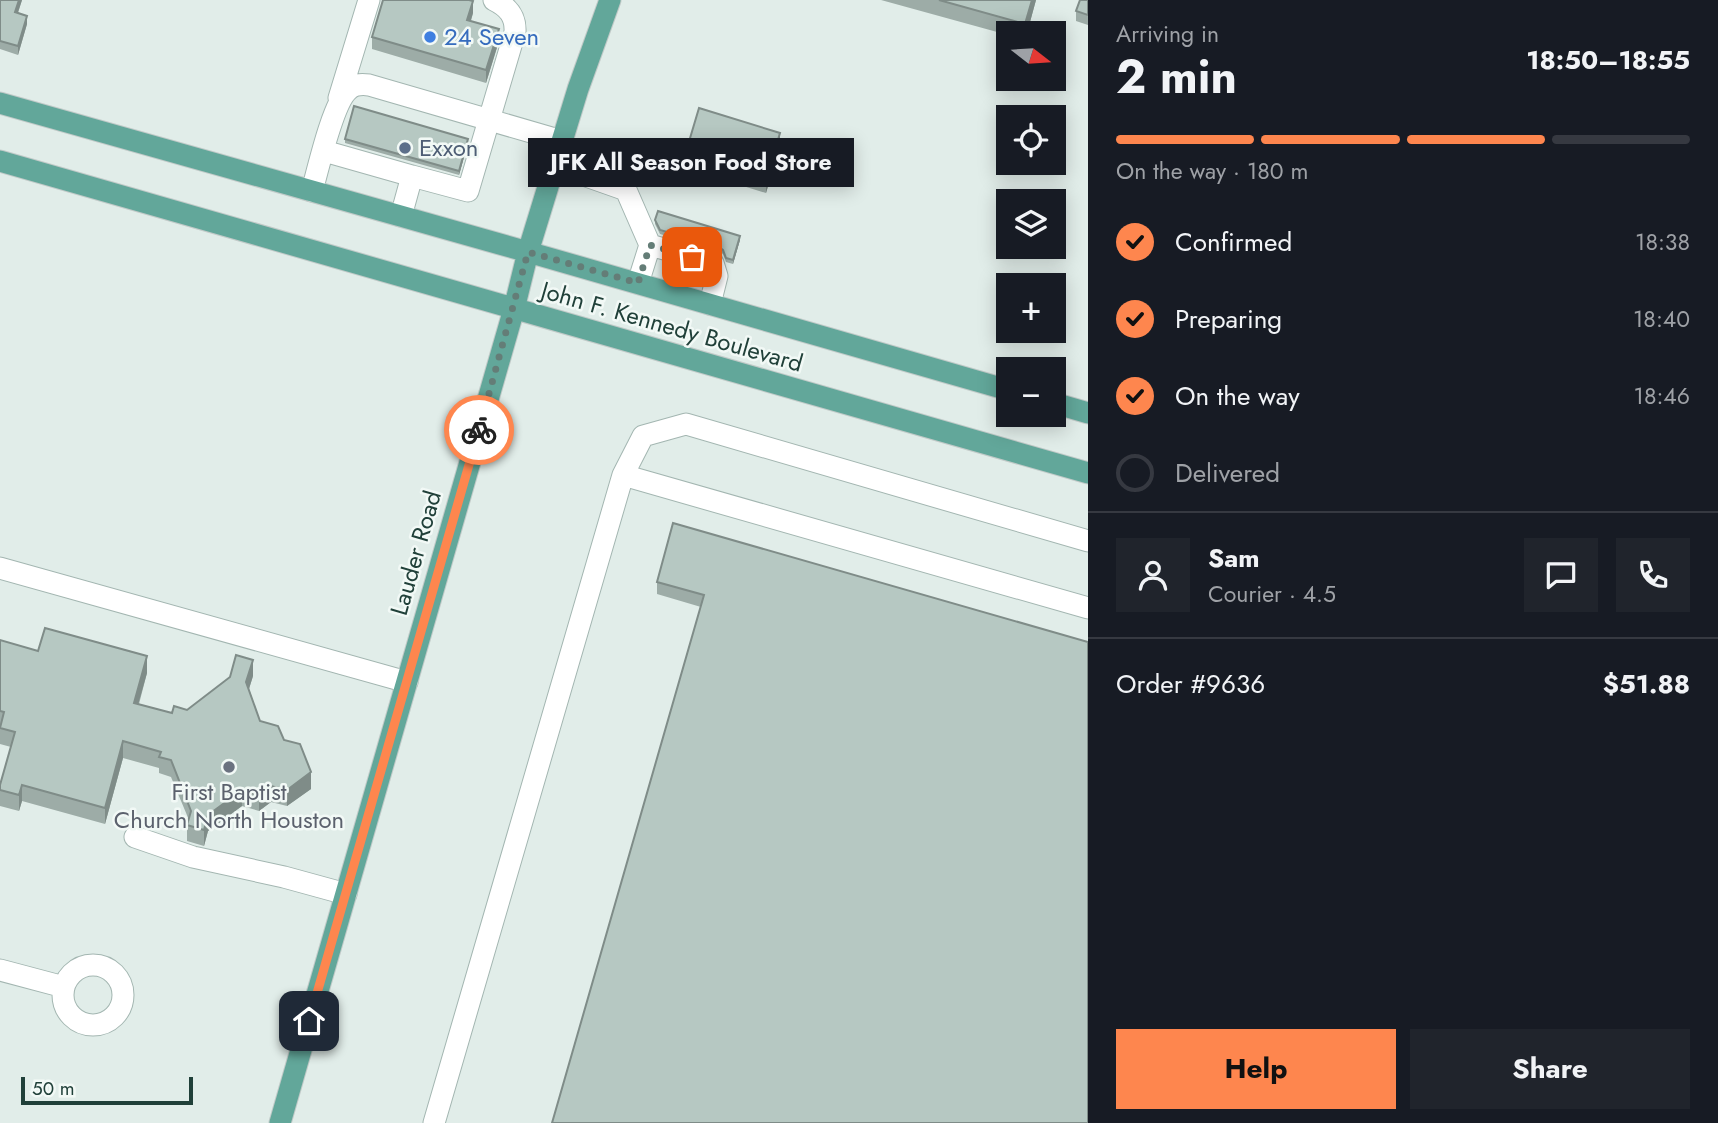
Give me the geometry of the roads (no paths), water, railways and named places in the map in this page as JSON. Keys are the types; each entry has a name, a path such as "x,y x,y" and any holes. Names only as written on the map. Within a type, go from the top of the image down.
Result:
{"main road":[{"name":"Lauder Road","path":"280,1123 514,309 528,252 578,89 610,0"},
{"name":"John F. Kennedy Boulevard","path":"0,103 996,387"},
{"name":"John F. Kennedy Boulevard","path":"0,161 1088,473"},
{"path":"1066,407 1088,413"}],"street":[{"path":"312,191 369,0"},
{"path":"324,151 468,191 514,40 516,24 513,15 494,0"},
{"path":"336,107 349,88 363,84 562,141"},
{"path":"555,164 626,190 650,245 638,283"},
{"path":"401,216 412,176"},
{"path":"650,245 713,263 717,276 710,304"},
{"path":"434,1123 623,475 643,436 687,424 1088,541"},
{"path":"623,475 1088,608"},
{"path":"0,568 407,682"},
{"path":"135,837 193,858 284,877 346,894"},
{"path":"0,970 64,987"}],"place":[{"name":"24 Seven","path":"430,37"},
{"name":"Exxon","path":"405,148"},
{"name":"JFK All Season Food Store","path":"692,257"},
{"name":"First Baptist Church North Houston","path":"229,767"}]}
